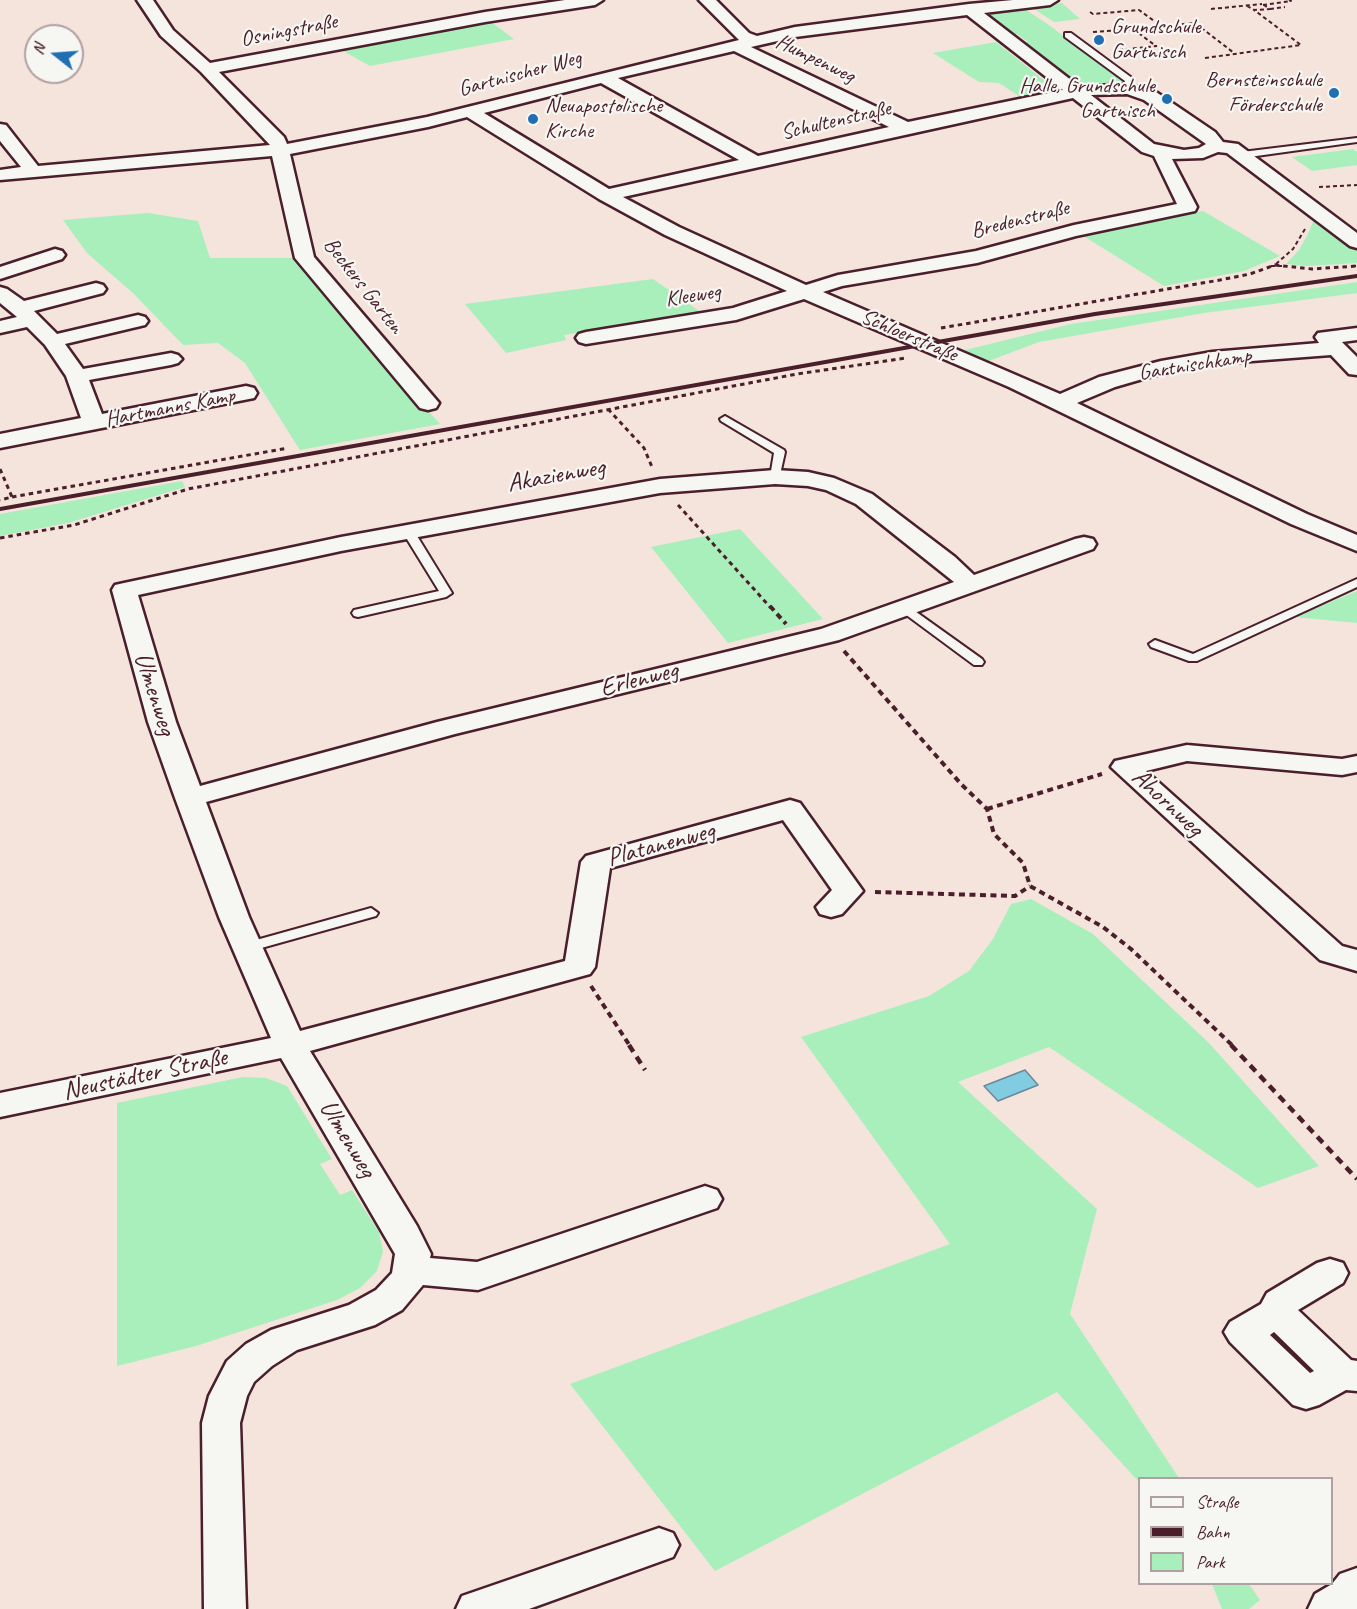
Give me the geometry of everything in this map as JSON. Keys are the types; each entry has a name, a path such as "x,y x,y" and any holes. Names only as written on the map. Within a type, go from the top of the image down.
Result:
{"street":[{"path":"145,0 167,33 207,69 278,141 281,150"},
{"name":"Osningstraße","path":"207,69 485,17 595,0"},
{"name":"Humpenweg","path":"707,0 743,36 754,41"},
{"name":"Gartnischer Weg","path":"0,175 281,150 417,125 603,76 795,32 1050,0"},
{"path":"470,6 485,17"},
{"path":"969,9 1148,148 1164,153 1194,154 1203,153 1215,146 1232,148 1357,242"},
{"name":"Humpenweg","path":"736,46 906,128"},
{"path":"603,76 756,162"},
{"path":"1076,93 1103,89 1128,89 1150,96 1209,136 1215,146"},
{"name":"Schultenstraße","path":"606,195 906,128 1076,93"},
{"name":"Schloerstraße","path":"470,112 606,195 672,231 805,292 1060,402 1299,519 1357,544"},
{"path":"0,129 30,167 30,172"},
{"name":"Beckers Garten","path":"281,150 304,258 428,403"},
{"name":"Bredenstraße","path":"805,292 838,281 977,257 1074,231 1188,207 1162,157 1164,153"},
{"path":"0,273 55,255"},
{"path":"0,327 26,314 96,289"},
{"name":"Kleeweg","path":"586,338 736,314 805,292"},
{"name":"Hartmanns Kamp","path":"0,294 26,314 52,341 77,376 94,423"},
{"path":"52,341 138,321"},
{"path":"1357,334 1325,337 1357,369"},
{"name":"Gartnischkamp","path":"1060,402 1107,382 1161,367 1212,358 1335,348"},
{"name":"Hartmanns Kamp","path":"77,376 171,359"},
{"name":"Hartmanns Kamp","path":"0,441 246,393"},
{"name":"Akazienweg","path":"124,590 408,531 660,486 775,477 808,479 834,485 864,499 946,562 971,585"},
{"name":"Erlenweg","path":"189,798 447,728 830,635 1084,544"},
{"name":"Ulmenweg","path":"124,590 162,722 247,946 290,1045 405,1234 413,1254 410,1270"},
{"name":"Ahornweg","path":"1125,767 1187,753 1342,767 1357,764"},
{"name":"Ahornweg","path":"1125,767 1332,953 1357,961"},
{"name":"Platanenweg","path":"579,967 596,862 790,809 840,899"},
{"path":"290,1045 579,967"},
{"name":"Neustädter Straße","path":"0,1105 290,1045"},
{"path":"225,1609 221,1423 228,1396 240,1372 259,1355 284,1340 362,1315 389,1300 409,1278 410,1270 478,1276 705,1199"},
{"path":"1330,1273 1280,1303 1277,1313 1349,1375"},
{"path":"477,1609 659,1545"},
{"path":"1332,1609 1357,1589"}],"lane":[{"path":"1068,34 1129,80 1128,89"},
{"path":"1242,154 1357,140"},
{"path":"725,419 780,452 775,477"},
{"path":"358,613 446,593 408,531"},
{"path":"1155,644 1193,657 1357,583"},
{"path":"905,608 978,662"},
{"path":"247,946 371,913"}],"path":[{"path":"1248,0 1254,4"},
{"path":"1211,9 1291,1 1289,0"},
{"path":"1262,4 1270,9"},
{"path":"1204,58 1301,45 1246,5"},
{"path":"1254,10 1285,7"},
{"path":"1090,12 1093,14 1139,9 1161,27"},
{"path":"1068,34 1195,23 1234,53"},
{"path":"1093,53 1157,46 1133,29"},
{"path":"906,334 1250,274 1275,265 1293,249 1313,207"},
{"path":"1275,265 1312,269 1357,266"},
{"path":"0,538 74,525 188,489 400,447 797,374 945,352"},
{"path":"608,409 644,448 660,486 801,641"},
{"path":"0,500 288,448"},
{"path":"0,469 12,497"},
{"path":"830,635 961,784 987,809 994,834 1023,863 1030,886 1103,927 1131,949 1226,1039 1357,1179"},
{"path":"987,809 1125,767"},
{"path":"840,899 1015,896 1030,886"},
{"path":"579,967 645,1070"}],"green space":[{"path":"1062,3 1080,19 1054,22 1031,7"},
{"path":"1023,8 1124,81 1089,84 1070,80 1023,43 1028,42 1017,34 1012,34 991,17 999,11"},
{"path":"487,19 514,39 370,66 338,48"},
{"path":"996,42 1050,85 1047,92 1022,98 999,83 979,82 933,53"},
{"path":"1353,149 1357,152 1357,165 1312,171 1292,157"},
{"path":"1203,211 1280,256 1244,271 1164,286 1080,234"},
{"path":"148,213 198,221 210,258 295,258 331,302 440,424 300,450 245,363 218,343 183,345 134,294 87,253 63,220"},
{"path":"1316,214 1357,246 1357,263 1307,266 1286,264 1299,250"},
{"path":"653,279 705,315 564,335 566,340 506,353 465,304"},
{"path":"1357,282 1357,293 1204,313 1039,342 986,362 961,351 1071,324"},
{"path":"182,481 185,487 68,523 0,536 0,514"},
{"path":"740,529 823,619 728,643 651,547"},
{"path":"1357,591 1357,623 1295,617"},
{"path":"1031,899 1093,934 1209,1043 1319,1166 1258,1188 1049,1047 958,1082 1097,1209 1070,1314 1178,1477 1138,1477 1138,1481 1057,1392 715,1571 570,1384 950,1244 801,1037 929,996 969,971 993,939 1011,904"},
{"path":"243,1077 266,1078 287,1086 332,1159 320,1164 340,1195 352,1190 379,1232 383,1251 377,1271 360,1288 337,1300 196,1346 117,1366 117,1103"},
{"path":"1212,1585 1250,1585 1260,1600 1249,1609 1222,1609"}],"water":[{"path":"1025,1070 1038,1085 998,1101 984,1086"}],"railway":[{"path":"0,509 1095,314 1357,276"}],"place":[{"name":"Grundschule Gartnisch","path":"1099,40"},
{"name":"Bernsteinschule Förderschule","path":"1334,93"},
{"name":"Halle, Grundschule Gartnisch","path":"1167,99"},
{"name":"Neuapostolische Kirche","path":"533,119"}]}
